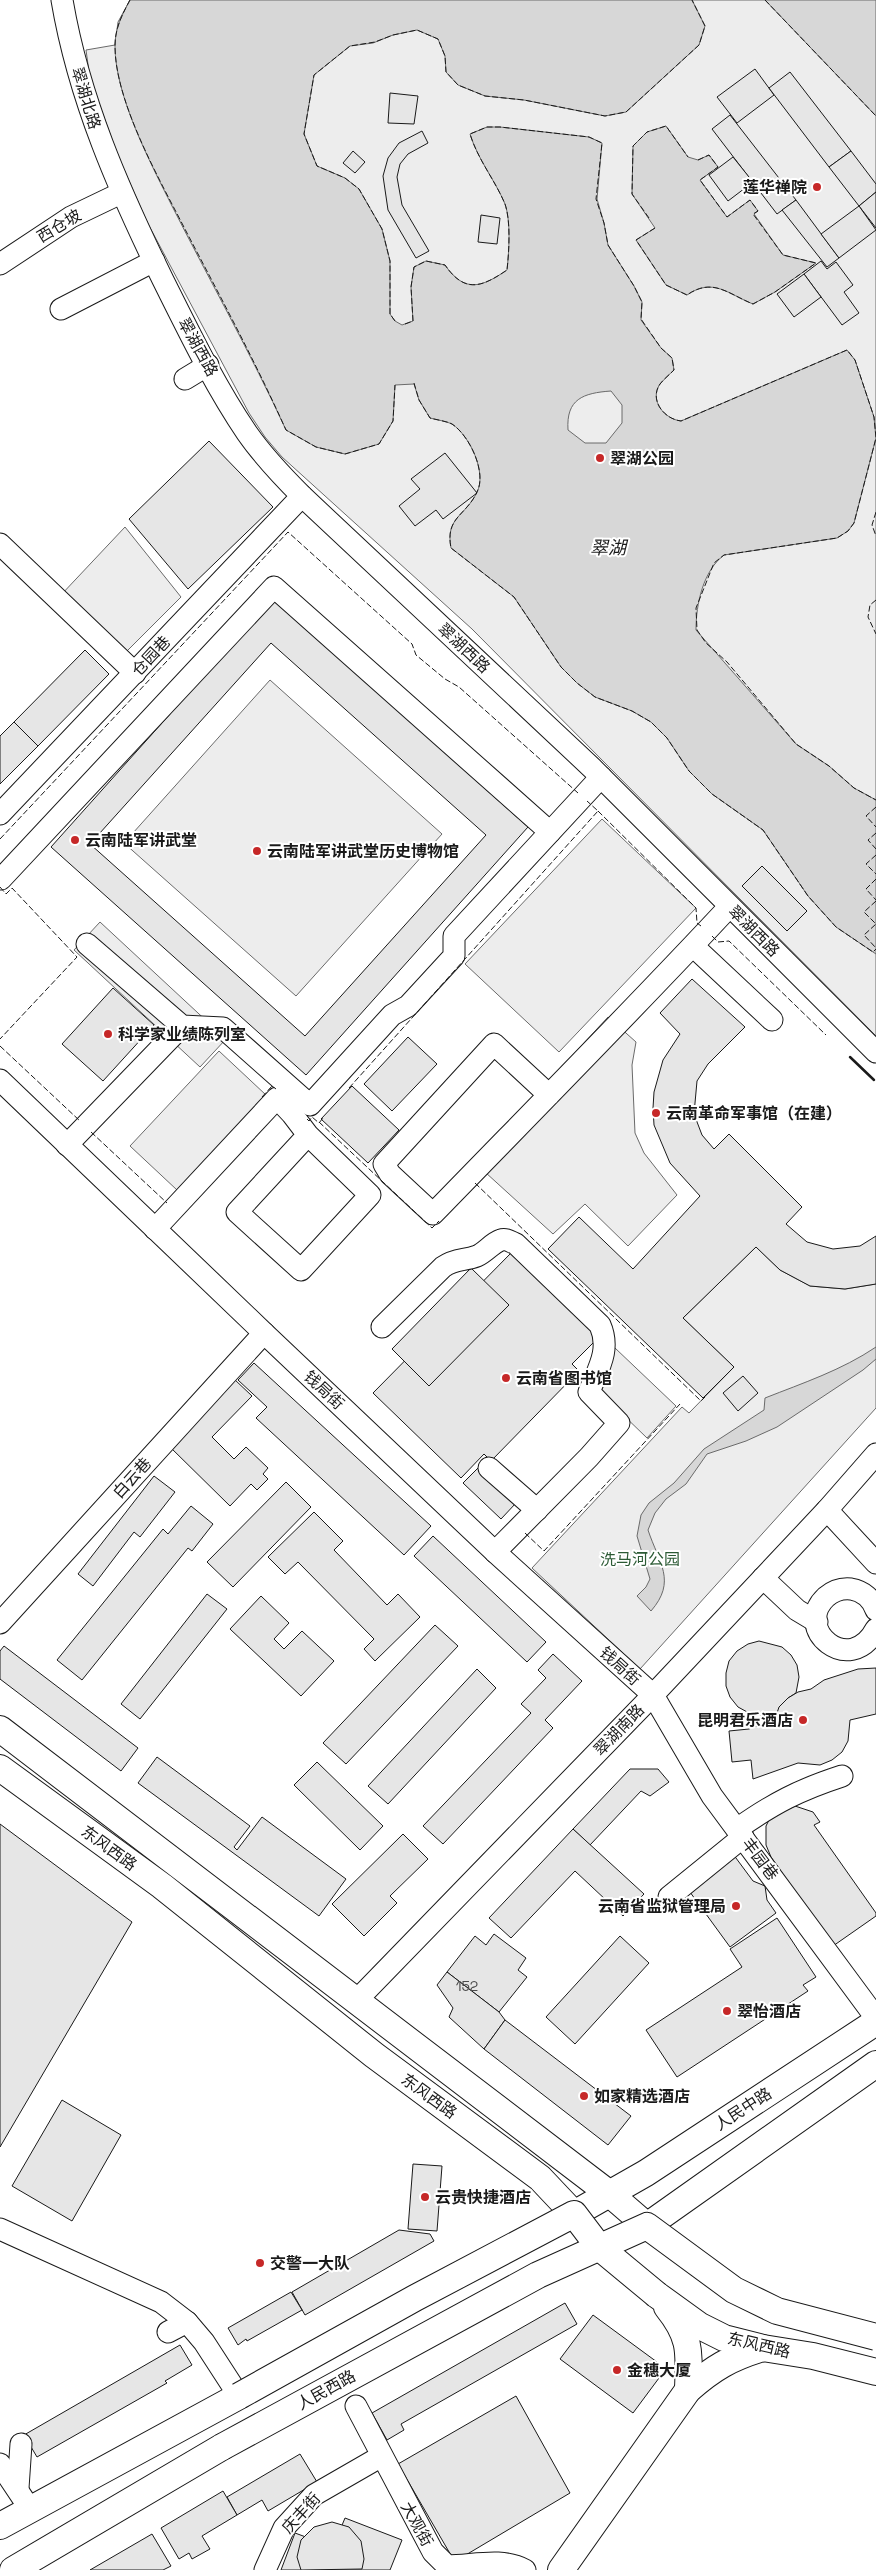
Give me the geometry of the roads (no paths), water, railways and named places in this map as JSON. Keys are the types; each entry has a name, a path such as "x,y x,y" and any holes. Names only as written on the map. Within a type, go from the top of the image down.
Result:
{"main road":[{"name":"东风西路","path":"0,1730 734,2290 777,2311 876,2337"},
{"name":"东风西路","path":"0,1768 162,1886 374,2055 540,2178 574,2214 599,2247 657,2295 700,2326 724,2338 763,2348 813,2356 876,2372"},
{"name":"人民中路","path":"610,2195 874,2022"},
{"path":"648,2226 876,2064"},
{"path":"0,2526 24,2499 239,2396 415,2298 610,2195"},
{"name":"人民西路","path":"13,2570 222,2447 538,2275 648,2226"},
{"path":"657,2295 682,2325 689,2352 688,2390"},
{"path":"561,2570 688,2390 709,2371 734,2356 763,2348"}],"street":[{"name":"翠湖北路","path":"62,0 78,74 96,131 121,193"},
{"name":"翠湖西路","path":"121,193 208,365 248,434 272,465 302,496 601,777 876,1052"},
{"name":"西仓坡","path":"0,264 71,217 121,193"},
{"path":"61,309 154,261"},
{"path":"185,379 208,365"},
{"name":"仓园巷","path":"0,814 302,496"},
{"path":"0,544 135,673"},
{"path":"1,879 274,588 550,832"},
{"path":"87,944 182,1026 223,1028 310,1105 392,1015 408,1006 454,956 454,936 601,777"},
{"path":"549,1095 494,1044 384,1164 390,1174 433,1214 549,1095 693,946 729,907"},
{"path":"693,946 772,1020"},
{"path":"67,1145 182,1026"},
{"name":"钱局街","path":"0,1080 495,1552 653,1695"},
{"path":"155,1229 276,1098 308,1134 370,1195 301,1270 238,1212 308,1134"},
{"path":"382,1327 443,1267 454,1260 467,1259 479,1255 501,1240 508,1240 516,1244 600,1325 605,1336 606,1352 589,1392 620,1423 495,1552"},
{"name":"白云巷","path":"0,1623 264,1333"},
{"name":"翠湖南路","path":"356,2001 653,1695 828,1510 876,1454"},
{"path":"489,1468 537,1510"},
{"path":"828,1510 876,1563"},
{"path":"763,1578 797,1610 817,1622"},
{"path":"876,1610 869,1598 862,1593 844,1589 836,1591 822,1601 818,1610 817,1622 820,1635 825,1642 841,1650 850,1650 866,1644 876,1630"},
{"path":"850,1650 859,1654 876,1654"},
{"name":"丰园巷","path":"653,1695 712,1796 740,1833 809,1912 874,2022"},
{"path":"669,1897 770,1806 801,1789 842,1776"},
{"path":"0,2229 161,2302 188,2322 204,2342 239,2396"},
{"path":"168,2332 188,2322"},
{"name":"大观街","path":"356,2406 380,2457 433,2552 447,2568 492,2562 516,2565 525,2570"},
{"path":"21,2444 24,2499"},
{"name":"庆丰街","path":"265,2570 284,2528 314,2495 380,2457"},
{"path":"0,2464 24,2499"}],"water":[{"name":"翠湖","path":"130,0 692,0 705,26 699,45 626,112 605,116 524,100 485,96 458,85 446,72 445,56 438,39 417,30 393,35 373,43 350,46 314,75 304,134 317,166 345,178 359,189 382,229 390,261 390,314 395,321 402,325 413,321 411,287 414,267 426,261 445,265 460,280 474,285 482,284 507,270 509,228 507,211 477,153 470,134 487,127 500,127 589,137 602,143 597,199 608,245 642,302 641,320 661,348 672,358 674,370 660,384 656,396 660,408 669,417 681,421 847,350 855,360 874,417 876,438 854,523 848,531 837,538 724,555 711,570 702,589 697,610 696,630 796,744 829,766 854,788 876,800 876,954 836,927 808,896 763,830 712,794 689,771 667,738 651,722 632,711 595,697 577,683 561,667 514,597 451,548 450,538 454,523 472,500 480,484 478,465 475,455 459,430 450,423 430,418 419,400 414,384 395,385 393,421 379,444 345,454 316,447 286,430 154,169 127,107 117,65 115,39 122,16","holes":["611,391 622,405 622,423 606,443 585,443 568,430 570,411 573,405 585,396"]},
{"path":"765,0 876,0 876,116"},
{"path":"666,126 688,157 698,160 709,155 718,167 700,180 727,217 750,200 758,211 754,214 783,255 816,263 775,292 753,304 713,287 705,287 687,295 666,285 636,240 655,228 632,194 633,146 647,132"},
{"path":"876,1347 876,1359 863,1370 777,1427 746,1441 707,1454 686,1484 666,1499 655,1513 648,1530 661,1562 664,1581 659,1600 651,1611 637,1596 646,1587 650,1579 637,1536 641,1515 649,1503 674,1483 704,1449 764,1410 765,1398 836,1369"}],"place":[{"name":"莲华禅院","path":"817,187"},
{"name":"翠湖公园","path":"600,458"},
{"name":"云南陆军讲武堂","path":"75,840"},
{"name":"云南陆军讲武堂历史博物馆","path":"257,851"},
{"name":"科学家业绩陈列室","path":"108,1034"},
{"name":"云南革命军事馆（在建）","path":"656,1113"},
{"name":"云南省图书馆","path":"506,1378"},
{"name":"昆明君乐酒店","path":"803,1720"},
{"name":"云南省监狱管理局","path":"736,1906"},
{"name":"翠怡酒店","path":"727,2011"},
{"name":"如家精选酒店","path":"584,2096"},
{"name":"云贵快捷酒店","path":"425,2197"},
{"name":"交警一大队","path":"260,2263"},
{"name":"金穗大厦","path":"617,2370"}],"park label":[{"name":"洗马河公园","path":"640,1559"}]}
